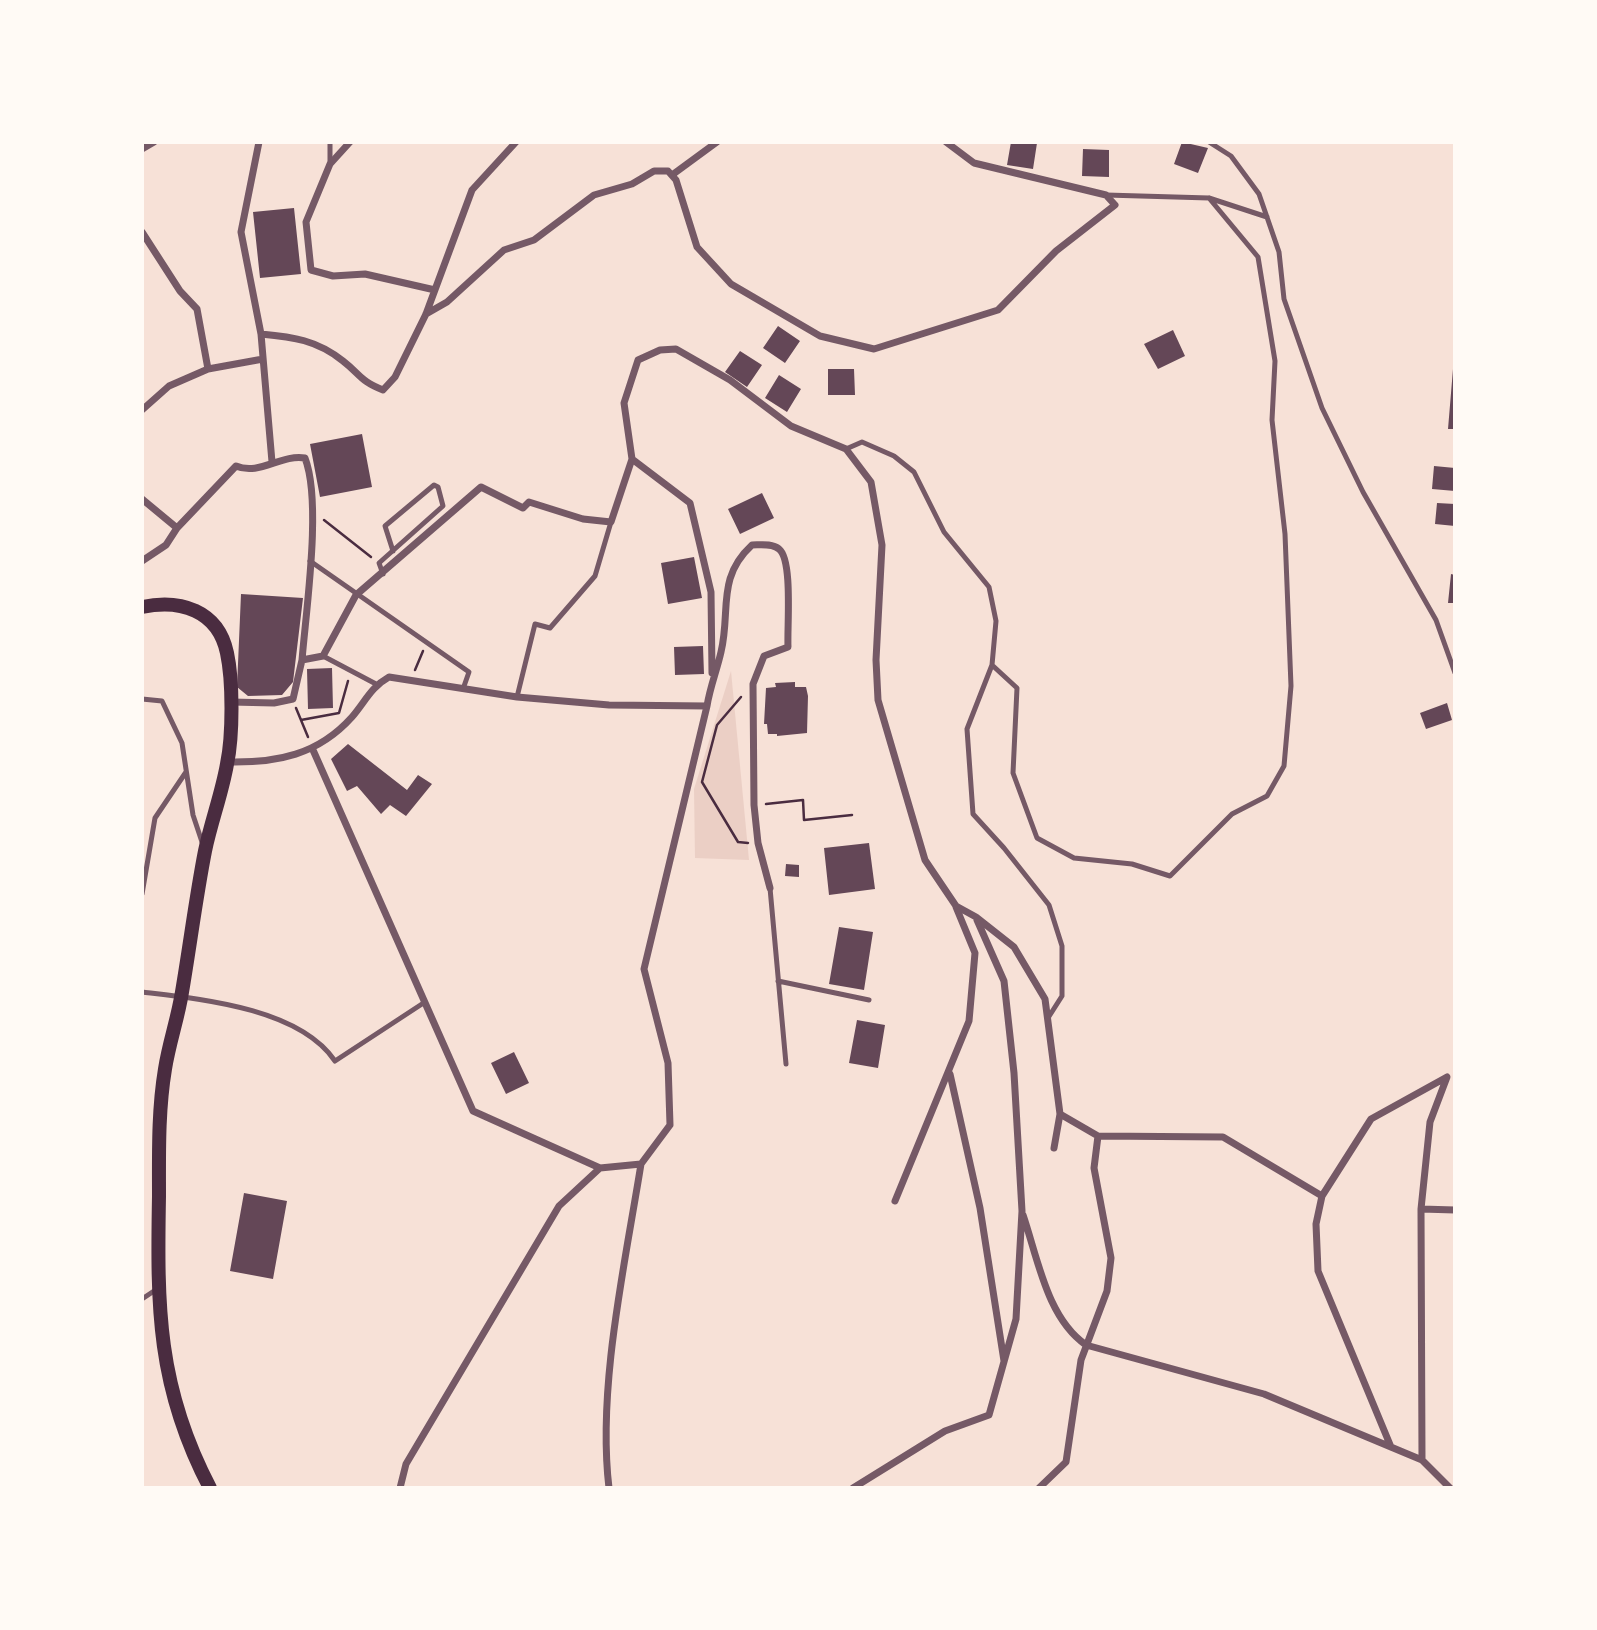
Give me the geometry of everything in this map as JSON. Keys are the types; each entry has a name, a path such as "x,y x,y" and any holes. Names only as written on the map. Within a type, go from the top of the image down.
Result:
{"main road":[{"path":"142,607 159,603 190,606 215,624 227,653 230,702 228,762 205,850 181,997 165,1069 160,1125 158,1307 170,1390 197,1463 211,1488"}],"street":[{"path":"142,149 154,142"},
{"path":"249,142 258,143 241,232 261,334 272,462"},
{"path":"350,142 330,164 306,222 311,270 333,276 365,274 435,290"},
{"path":"261,334 302,337 343,361 363,382 383,390 395,377 426,314 472,190 516,142"},
{"path":"672,176 718,142"},
{"path":"426,314 447,302 504,250 534,240 594,195 632,184 654,172 668,171 672,176 697,247 731,285 820,336 874,349 998,310 1056,251 1115,205 1105,195 974,163 946,142"},
{"path":"142,232 180,291 197,309 208,369"},
{"path":"302,660 323,656 356,595 383,575 481,487 523,508 529,502 583,519 611,522 632,460 624,403 638,359 660,350 676,349 730,380 791,426 846,449 871,482 882,545 876,660 878,700 925,860 956,906 975,953 969,1021 895,1201"},
{"path":"142,410 169,386 208,369 263,359"},
{"path":"142,561 166,545 177,528 236,466 253,469 295,457 305,458 311,489 310,561 302,660 293,699 274,703 230,702"},
{"path":"632,460 691,503 711,592 712,677"},
{"path":"142,499 177,528"},
{"path":"609,1488 604,1448 617,1315 641,1164 670,1125 668,1063 644,969 712,677 721,651 724,598 736,559 752,545 773,545 782,550 787,564 788,647 764,656 753,684 754,805 758,843 770,888"},
{"path":"228,762 292,757 313,750 333,737 376,684 389,677 463,690 609,705 707,706"},
{"path":"313,750 473,1111 600,1168 641,1164"},
{"path":"956,906 976,917 1013,947 1045,999 1060,1114 1054,1148"},
{"path":"853,1488 945,1431 989,1415 1016,1319 1022,1212 1014,1073 1004,981 976,917"},
{"path":"949,1073 980,1208 1004,1365"},
{"path":"1391,1447 1318,1271 1316,1224 1322,1196 1371,1119 1451,1075"},
{"path":"1422,1460 1421,1209 1430,1122 1451,1075"},
{"path":"1060,1114 1098,1136 1223,1137 1322,1196"},
{"path":"1038,1488 1066,1462 1086,1345 1107,1291 1111,1258 1094,1168 1098,1136"},
{"path":"400,1488 406,1464 559,1206 600,1168"},
{"path":"1421,1209 1455,1210"},
{"path":"1022,1212 1056,1310 1069,1333 1086,1345 1264,1394 1422,1460 1450,1488"}],"lane":[{"path":"330,142 330,164"},
{"path":"1209,142 1231,156 1259,194 1279,252 1284,299 1322,408 1363,492 1436,620 1455,673"},
{"path":"1105,195 1209,198 1267,217"},
{"path":"992,665 1017,688 1013,773 1037,838 1074,858 1132,864 1170,876 1232,814 1266,796 1284,766 1291,686 1285,534 1272,420 1275,361 1258,257 1209,198"},
{"path":"846,449 862,442 894,456 914,472 944,532 989,587 996,621 992,665 967,729 973,814 1049,905 1062,946 1062,996 1047,1019"},
{"path":"383,575 379,563 393,551 443,506 438,487 434,485 386,526 393,551"},
{"path":"517,696 535,624 550,628 595,576 611,522"},
{"path":"310,561 469,672 463,690"},
{"path":"323,656 376,684"},
{"path":"142,699 162,701 182,743 193,815 205,850"},
{"path":"142,894 155,818 186,772"},
{"path":"770,888 786,1064"},
{"path":"778,981 869,1000"},
{"path":"142,992 237,1006 291,1025 324,1045 335,1061 425,1002"},
{"path":"142,1299 158,1288"}],"path":[{"path":"310,509 379,563"},
{"path":"411,680 426,643"},
{"path":"301,720 339,713 350,671"},
{"path":"753,684 717,725 702,782 738,842 758,843"},
{"path":"293,699 313,750"},
{"path":"754,805 803,800 804,820 852,815"}],"shaded area":[{"path":"731,671 749,860 695,858 694,789"}],"building":[{"path":"1011,142 1037,143 1033,169 1007,165"},
{"path":"1182,142 1208,148 1198,173 1174,164"},
{"path":"1083,149 1109,150 1109,177 1082,176"},
{"path":"294,208 301,274 260,278 253,212"},
{"path":"778,326 800,341 785,363 763,348"},
{"path":"1173,330 1185,356 1158,369 1144,344"},
{"path":"740,351 762,365 747,387 725,372"},
{"path":"828,369 854,369 855,395 828,395"},
{"path":"1453,369 1455,429 1448,429"},
{"path":"779,375 801,389 787,412 765,398"},
{"path":"362,434 372,487 320,497 310,444"},
{"path":"1434,466 1455,468 1455,491 1432,489"},
{"path":"762,493 774,518 740,534 728,509"},
{"path":"1437,503 1455,504 1455,526 1435,524"},
{"path":"694,557 702,598 668,604 661,563"},
{"path":"1451,574 1455,575 1455,603 1448,603"},
{"path":"241,594 303,598 293,682 282,695 248,696 237,687"},
{"path":"703,646 704,674 675,675 674,647"},
{"path":"332,668 333,708 308,709 307,669"},
{"path":"795,682 795,687 806,687 807,733 777,736 768,734 767,724 764,724 766,688 776,687 775,683"},
{"path":"1447,703 1452,720 1426,729 1420,713"},
{"path":"348,744 407,790 418,775 432,784 406,816 390,805 381,814 357,786 347,791 331,759"},
{"path":"869,843 875,889 829,895 824,848"},
{"path":"786,864 799,865 799,877 785,876"},
{"path":"839,927 873,932 864,990 829,984"},
{"path":"857,1020 885,1025 878,1068 849,1063"},
{"path":"514,1052 529,1083 506,1094 491,1063"},
{"path":"244,1193 287,1201 273,1279 230,1271"}]}
